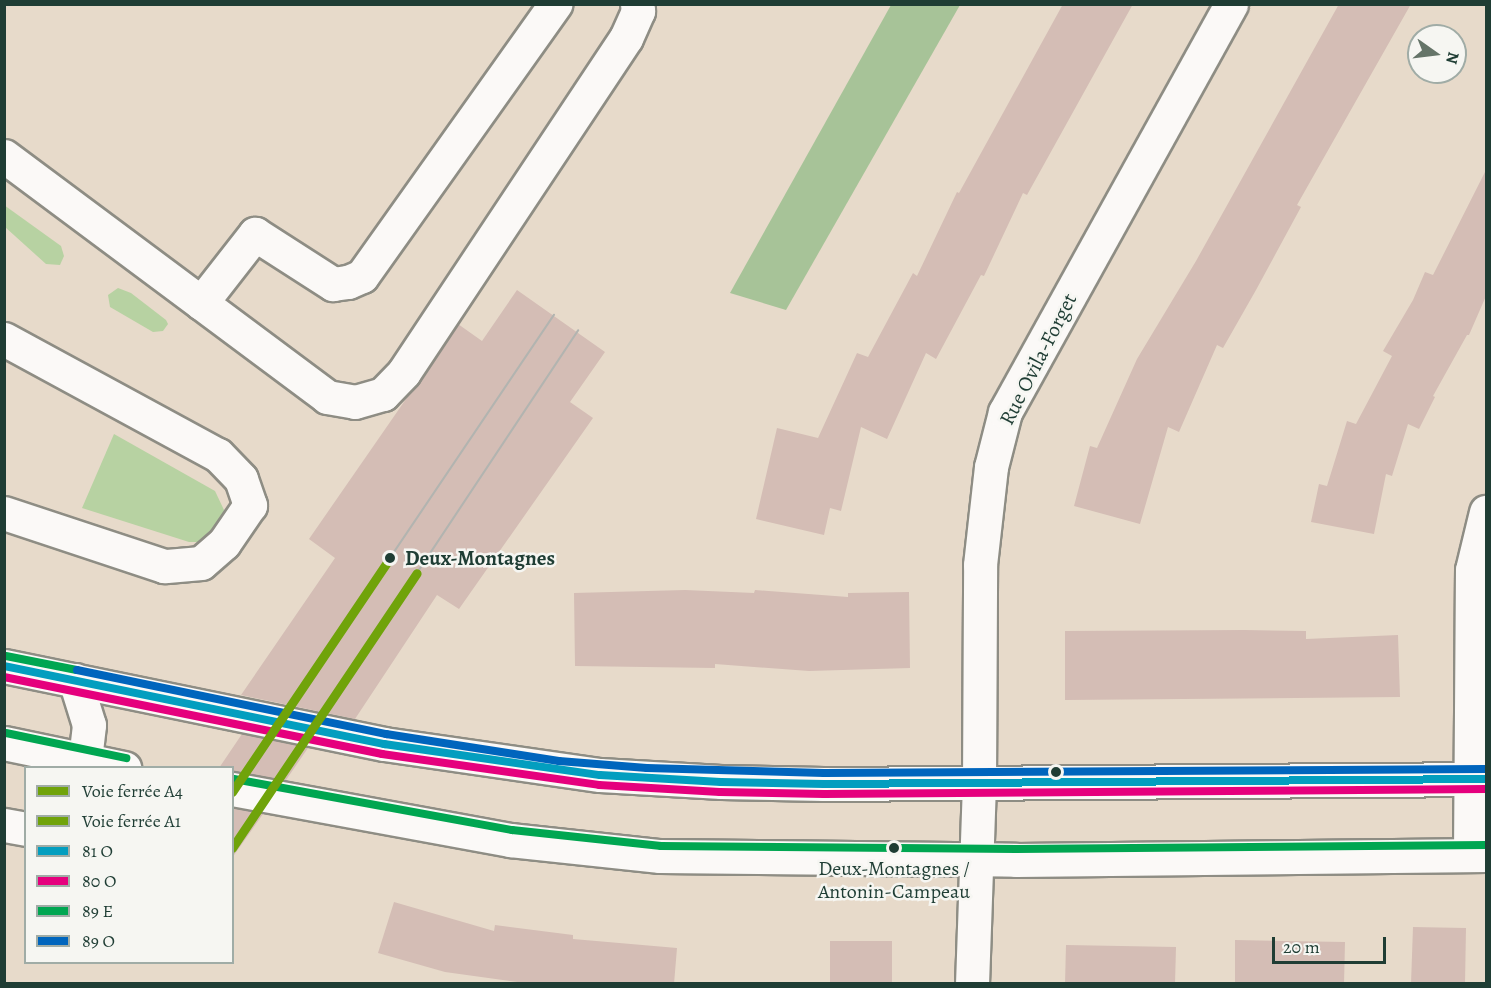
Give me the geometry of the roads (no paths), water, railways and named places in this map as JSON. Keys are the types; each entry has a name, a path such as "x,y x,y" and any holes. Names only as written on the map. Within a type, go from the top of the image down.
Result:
{"street":[{"path":"201,303 255,234 333,284 348,282 362,276 555,4"},
{"path":"4,156 327,397 354,402 383,394 404,372 626,38 638,11 637,4"},
{"name":"Rue Ovila-Forget","path":"972,984 979,783 980,565 991,467 1005,412 1231,4"},
{"path":"4,339 218,455 240,479 250,505 224,543 201,563 164,566 4,513"},
{"path":"234,789 479,835 645,855 976,859 1478,855 1472,570 1486,512"},
{"path":"4,666 384,744 558,771 721,782 979,783 1478,778"},
{"path":"75,680 89,725 85,764"},
{"path":"4,743 85,764 104,766"},
{"path":"4,825 24,829"}],"tram line":[{"path":"390,558 554,315"},
{"path":"417,573 578,331"}],"rail line":[{"name":"A1","path":"234,789 390,558"},
{"name":"A4","path":"234,845 417,573"}],"place":[{"name":"Deux-Montagnes","path":"390,558"},
{"name":"Deux-Montagnes / Antonin-Campeau","path":"894,848"}]}
